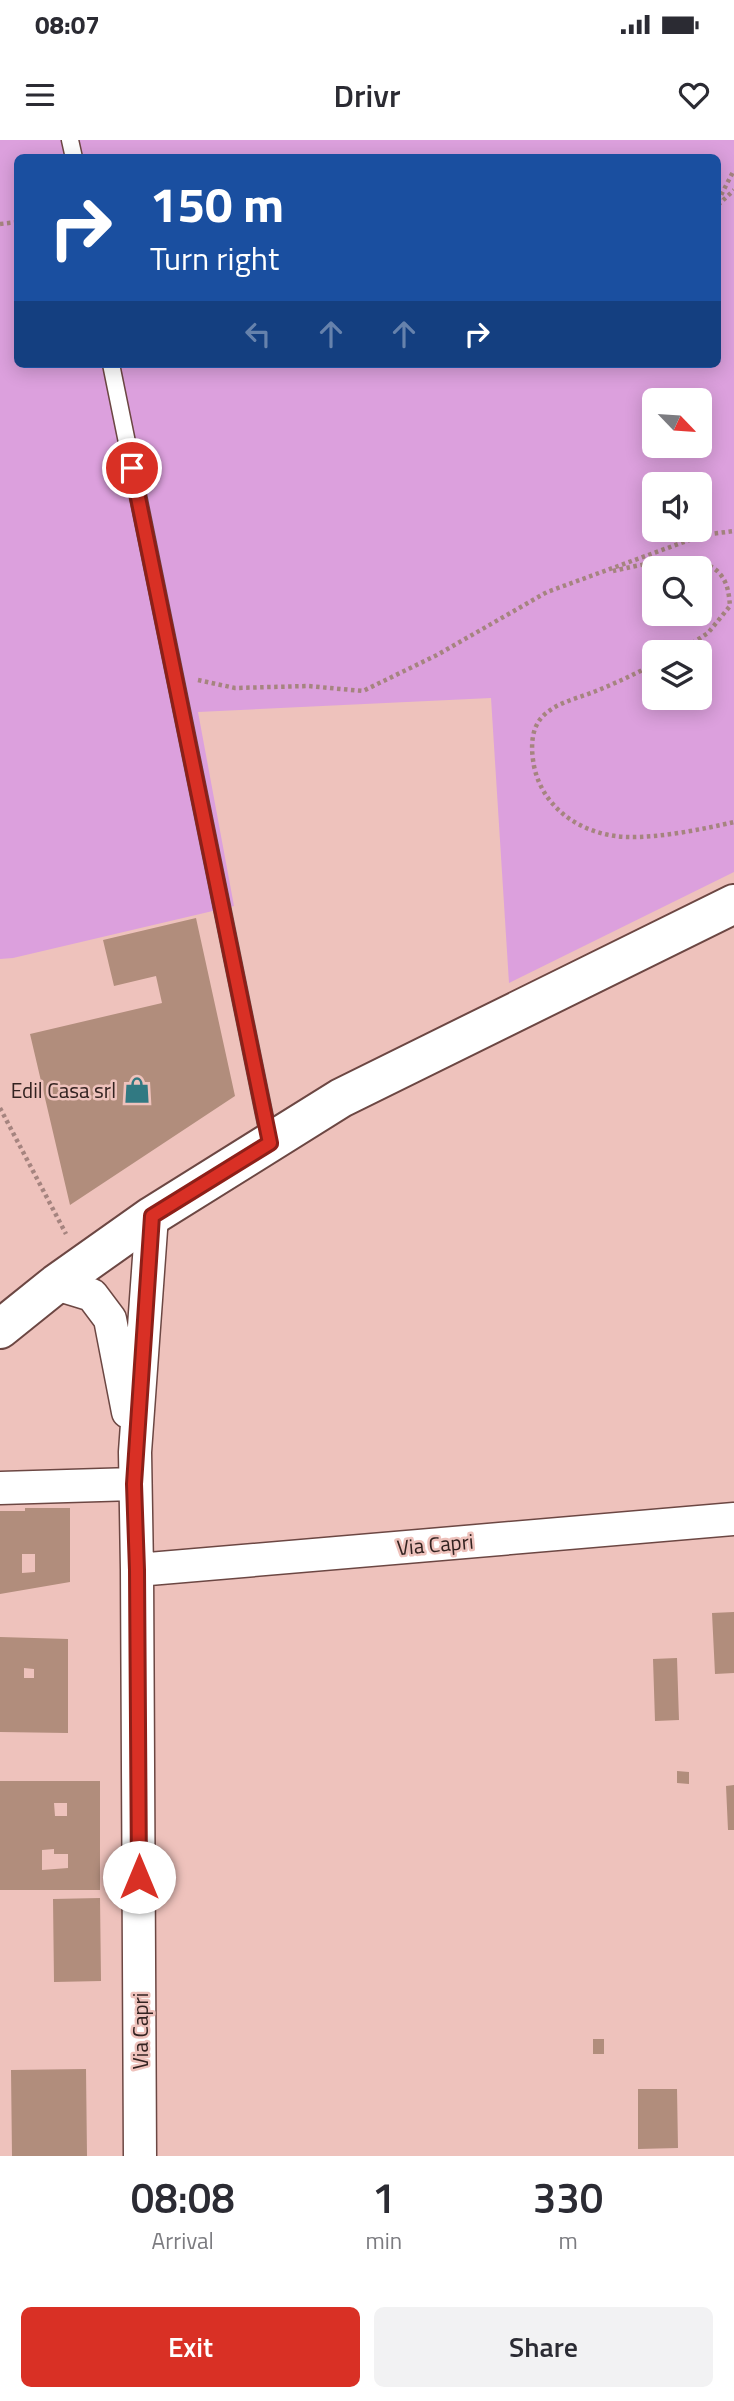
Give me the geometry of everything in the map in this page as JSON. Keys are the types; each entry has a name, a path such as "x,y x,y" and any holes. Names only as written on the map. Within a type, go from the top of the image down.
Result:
{"main road":[{"path":"0,1329 69,1275 152,1216 341,1098 734,904"}],"street":[{"name":"Via Capri","path":"140,2156 137,1570 134,1484 152,1216"},
{"name":"Via Capri","path":"69,1275 92,1294 110,1319 135,1452"},
{"path":"0,1488 134,1484"},
{"name":"Via Capri","path":"137,1570 734,1519"}],"lane":[{"path":"112,368 270,1143"}],"path":[{"path":"721,197 734,170"},
{"path":"175,675 235,688 308,686 363,691 437,655 547,592 704,535 734,531"},
{"path":"599,573 652,563 690,560 705,564 720,573 728,589 730,606 708,633 697,640"},
{"path":"642,669 561,704 543,716 535,730 531,752 538,784 556,811 590,829 628,837 701,830 734,822"},
{"path":"0,1108 69,1275"}],"shaded area":[{"path":"0,140 734,140 734,872 509,983 491,698 198,712 234,906 0,959"}],"building":[{"path":"196,918 235,1096 70,1205 30,1034 162,1003 156,976 114,986 103,940"},
{"path":"25,1508 70,1508 70,1582 0,1594 0,1511 25,1511","holes":["22,1554 35,1554 35,1572 22,1573"]},
{"path":"734,1612 734,1673 715,1674 712,1613"},
{"path":"0,1637 68,1639 68,1733 0,1732","holes":["24,1668 34,1669 34,1678 24,1678"]},
{"path":"677,1658 679,1720 655,1721 653,1659"},
{"path":"677,1771 689,1772 689,1784 677,1783"},
{"path":"0,1781 100,1781 100,1890 0,1890","holes":["54,1803 67,1803 67,1816 55,1816","54,1849 54,1854 68,1854 68,1868 42,1870 42,1850"]},
{"path":"734,1785 734,1830 728,1830 726,1786"},
{"path":"100,1898 101,1981 54,1982 53,1899"},
{"path":"593,2039 604,2039 604,2054 593,2054"},
{"path":"86,2069 87,2156 12,2156 11,2070"},
{"path":"638,2089 677,2089 678,2148 638,2149"}],"place":[{"name":"Edil Casa srl","path":"137,1090"}],"route":[{"path":"132,468 270,1143 152,1216 134,1484 139,1877"}]}
